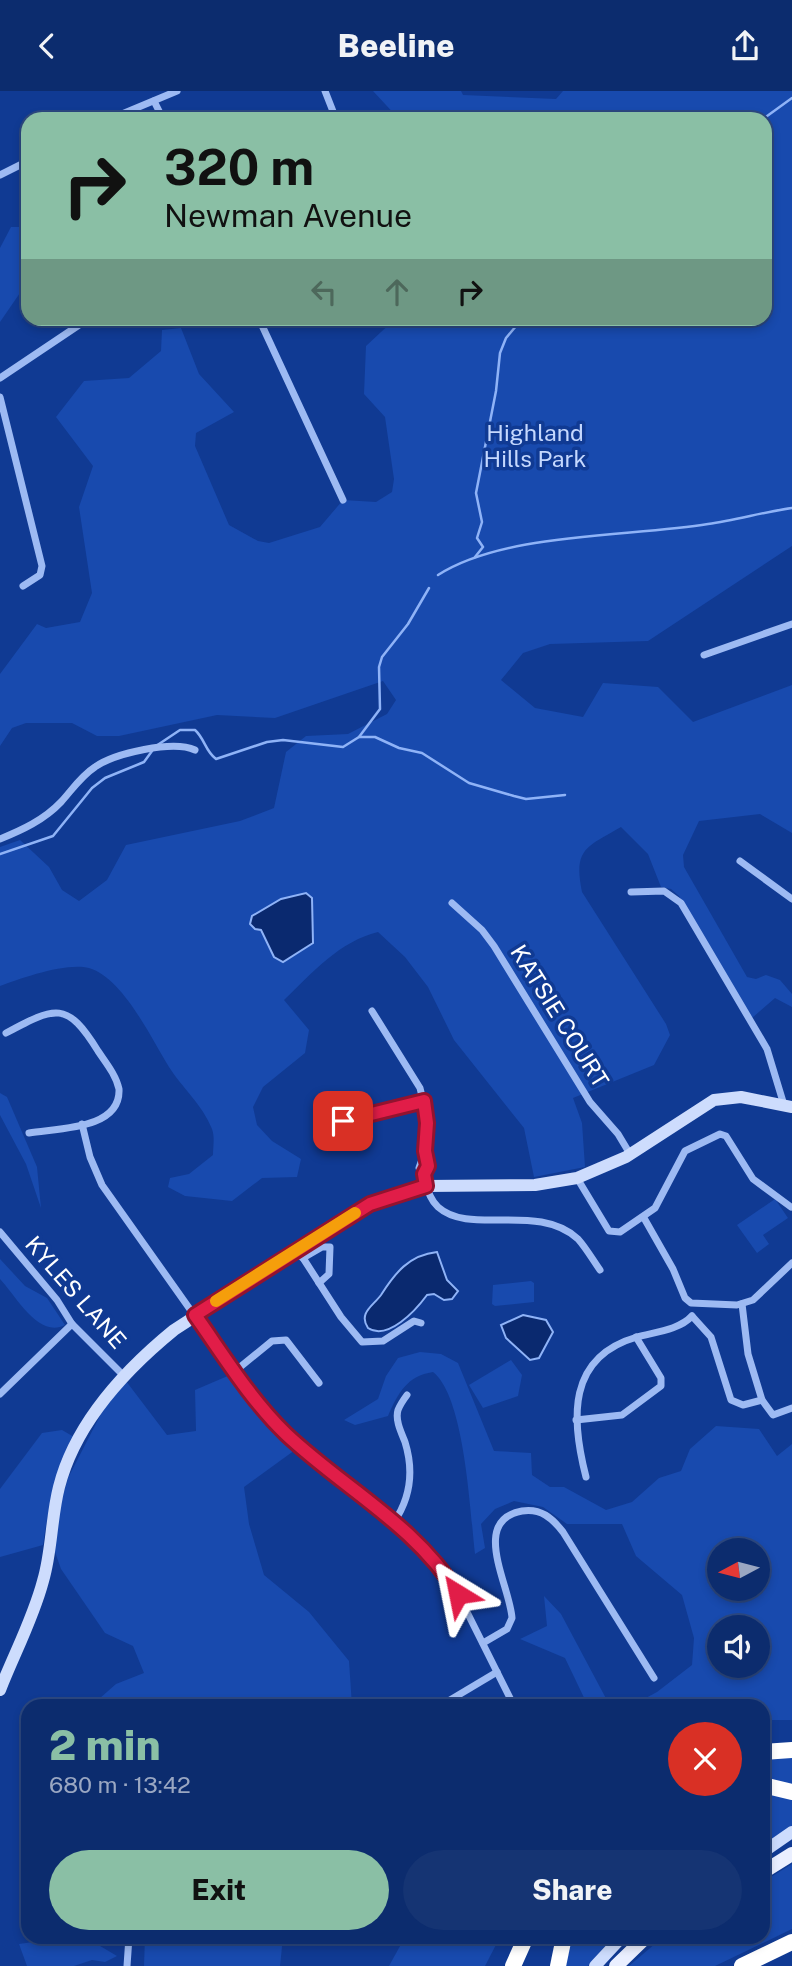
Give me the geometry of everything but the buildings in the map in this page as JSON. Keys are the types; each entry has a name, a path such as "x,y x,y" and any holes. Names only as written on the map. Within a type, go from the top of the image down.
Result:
{"highway":[{"path":"770,1752 792,1750"},
{"path":"770,1787 792,1792"},
{"path":"742,1966 792,1942"},
{"path":"513,1966 523,1944"},
{"path":"558,1966 563,1944"}],"main road":[{"path":"770,1868 792,1854"},
{"path":"616,1966 639,1944"}],"street":[{"path":"127,112 177,91"},
{"path":"325,91 333,112"},
{"path":"154,101 160,112"},
{"path":"0,175 21,164"},
{"path":"0,378 78,326"},
{"path":"262,326 343,500"},
{"path":"0,397 42,566 40,575 23,586"},
{"path":"704,655 792,624"},
{"path":"0,839 46,816 79,780 104,761 176,745 195,750"},
{"path":"740,861 792,898"},
{"path":"631,892 664,891 681,903 767,1049 788,1106"},
{"name":"KATSIE COURT","path":"452,902 482,930 494,946 590,1102 618,1133 630,1154"},
{"path":"372,1011 407,1065 424,1101 428,1166 425,1180 438,1207 458,1217 531,1220 567,1232 578,1240 600,1270"},
{"path":"6,1033 44,1014 65,1014 81,1025 115,1078 120,1094 116,1105 105,1117 82,1124 29,1133"},
{"path":"0,1690 43,1585 63,1475 88,1425 124,1376 152,1348 195,1315 298,1255 376,1202 425,1180 535,1185 578,1178 630,1154 714,1100 741,1097 788,1106"},
{"path":"326,1119 358,1119 424,1101"},
{"path":"82,1124 90,1157 102,1185 250,1394 287,1435 394,1521 429,1554 450,1580 510,1699"},
{"path":"578,1178 608,1231 620,1232 655,1208 685,1151 716,1134 723,1134 753,1179 791,1207"},
{"path":"643,1218 671,1263 685,1298 695,1303 742,1304 753,1300 792,1263"},
{"name":"KYLES LANE","path":"0,1232 57,1300 72,1324 124,1376"},
{"path":"298,1255 330,1247 329,1274 319,1283"},
{"path":"298,1255 362,1342 376,1343 414,1321 421,1323"},
{"path":"586,1477 578,1447 576,1420 578,1395 591,1367 608,1349 687,1322 692,1316 695,1303"},
{"path":"742,1304 748,1354 762,1400 773,1415 792,1408"},
{"path":"692,1316 711,1337 731,1400 743,1405 762,1400"},
{"path":"0,1394 72,1324"},
{"path":"576,1420 622,1415 661,1386 661,1378 636,1338"},
{"path":"234,1372 272,1341 286,1340 319,1383"},
{"path":"394,1521 407,1499 411,1478 410,1460 398,1421 398,1409 407,1395"},
{"path":"483,1643 507,1629 512,1618 495,1545 496,1529 505,1517 518,1512 538,1511 554,1520 563,1532 654,1678"},
{"path":"452,1699 497,1672"},
{"path":"770,1847 792,1832"},
{"path":"127,1966 129,1944"},
{"path":"595,1966 615,1944"}],"green space":[{"name":"Highland Hills Park","path":"373,91 461,91 463,95 556,99 563,91 792,91 792,546 648,641 550,644 523,653 501,680 535,708 583,717 603,683 658,687 693,722 792,685 792,833 760,814 699,821 683,855 684,867 747,977 756,979 766,975 780,980 792,994 792,1007 775,998 752,1018 679,896 671,889 661,887 648,854 621,827 591,845 581,857 582,892 666,1024 670,1035 654,1065 573,1098 582,1123 585,1167 534,1177 524,1128 454,1040 428,987 405,957 378,932 364,936 339,950 284,1000 309,1030 305,1053 263,1087 253,1107 257,1125 272,1141 301,1159 297,1177 262,1178 232,1201 185,1196 168,1187 170,1178 189,1174 213,1155 212,1129 125,996 101,974 80,967 44,972 0,986 0,847 20,840 49,867 62,890 79,901 107,880 126,845 240,821 274,808 286,752 306,736 348,734 387,714 396,700 383,681 275,718 217,715 119,736 97,736 72,723 26,723 12,728 0,746 0,674 37,624 46,628 80,622 92,593 79,507 93,466 56,417 84,381 129,378 161,351 162,330 181,328 199,374 234,412 196,433 195,446 229,525 258,541 269,543 320,527 343,500 376,502 392,492 394,479 385,417 364,394 366,346 387,326 772,326 772,112 392,112","holes":["305,893 274,957 252,916 281,899"]},
{"path":"11,227 21,227 21,291 0,322 0,248"},
{"path":"0,1093 7,1097 37,1167 41,1208 26,1164 0,1115"},
{"path":"775,1199 788,1218 763,1235 769,1244 757,1253 737,1225"},
{"path":"0,1259 25,1286 47,1298 65,1325 55,1328 46,1326 29,1314 0,1279"},
{"path":"531,1281 534,1283 534,1302 495,1306 492,1304 493,1285"},
{"path":"420,1352 441,1354 458,1363 494,1451 531,1453 532,1475 550,1487 564,1487 606,1510 632,1502 659,1478 681,1471 690,1449 716,1426 759,1429 777,1456 792,1444 792,1720 770,1720 770,1699 644,1699 692,1665 694,1638 682,1595 636,1556 622,1524 567,1524 543,1507 514,1501 495,1509 481,1524 485,1548 475,1554 459,1429 444,1385 433,1372 424,1374 405,1387 388,1416 355,1425 344,1420 378,1399 386,1376 398,1358"},
{"path":"511,1360 522,1375 518,1396 483,1408 469,1385"},
{"path":"230,1375 264,1420 295,1450 244,1487 249,1524 264,1575 309,1612 349,1661 352,1699 99,1699 116,1684 144,1673 133,1646 105,1633 61,1569 54,1549 58,1513 68,1478 103,1410 126,1381 167,1435 196,1431 195,1390"},
{"path":"62,1430 74,1437 54,1490 43,1545 0,1557 0,1489 42,1433"},
{"path":"544,1596 561,1614 606,1699 585,1699 565,1658 520,1639 547,1626"},
{"path":"792,1756 792,1786 770,1781 770,1757"},
{"path":"770,1793 792,1798 792,1826 770,1842"},
{"path":"792,1864 792,1929 770,1940 770,1878"},
{"path":"19,1944 97,1944 117,1956 105,1962 92,1960 74,1966 27,1966"},
{"path":"145,1944 282,1944 280,1966 144,1966"},
{"path":"401,1944 496,1944 485,1966 389,1966"},
{"path":"567,1944 607,1944 588,1966 562,1966"},
{"path":"655,1944 761,1944 715,1966 629,1966"}],"shaded area":[{"path":"306,893 312,898 313,943 283,962 274,957 261,930 250,924 252,916 281,899"},
{"path":"437,1252 447,1280 458,1291 452,1299 444,1300 434,1294 427,1295 409,1315 393,1327 376,1331 368,1328 365,1323 366,1314 397,1273 418,1257"},
{"path":"523,1315 546,1320 553,1332 539,1358 530,1360 506,1338 501,1325"}],"waterway":[{"path":"772,112 792,98"},
{"path":"475,557 483,547 477,538 482,522 476,493 496,391 500,353 506,338 516,326"},
{"path":"438,575 466,561 532,543 708,524 792,508"},
{"path":"156,746 180,730 195,730 216,759 267,742 283,740 343,747 359,737 380,709 379,667 382,657 408,624 429,588"},
{"path":"359,737 375,737 399,748 422,753 469,783 514,796 526,799 565,795"},
{"path":"0,854 53,836 92,788 105,778 144,762 152,751"}],"slow traffic":[{"path":"216,1301 355,1213"}],"route":[{"path":"343,1121 424,1101 427,1123 425,1151 428,1166 424,1174 426,1186 387,1196 370,1204 195,1315 250,1394 269,1416 287,1435 402,1528 429,1554 458,1594"}]}
